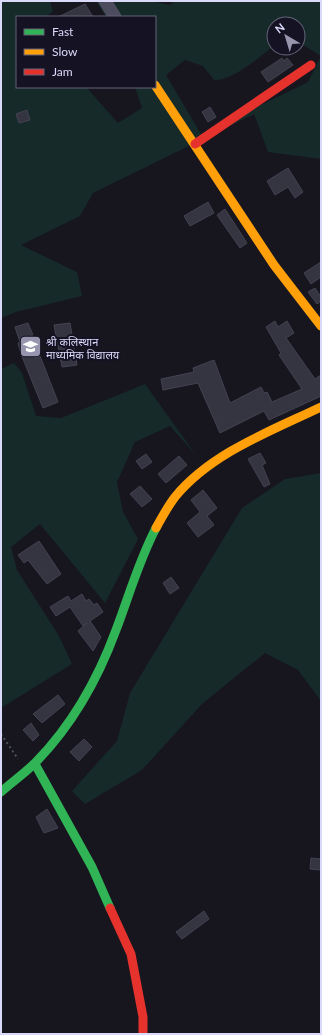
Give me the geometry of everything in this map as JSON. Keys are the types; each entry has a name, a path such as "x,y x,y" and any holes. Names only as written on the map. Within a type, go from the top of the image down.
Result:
{"street":[{"path":"105,1 114,16"},
{"path":"195,144 311,65"},
{"path":"156,86 274,265 321,326"},
{"path":"1,792 25,770 34,764 68,722 91,688 110,648 147,549 161,518 176,496 212,462 321,407"},
{"path":"34,764 92,867 131,954 144,1018 143,1034"}],"path":[{"path":"1,734 25,770"}],"green space":[{"path":"1,1 50,1 53,11 47,16 16,16 16,88 87,88 118,123 142,108 135,88 156,88 156,16 105,16 96,1 151,1 170,5 174,1 321,1 321,56 321,159 268,152 254,114 93,193 80,216 21,245 77,272 82,296 16,312 1,318","holes":["266,16 306,16 306,47 321,56 308,82 201,134 166,75 185,60 203,66 214,80 229,77 246,68 266,52"]},
{"path":"14,363 22,373 36,416 61,418 145,384 196,455 170,426 135,442 117,482 123,512 138,539 105,603 40,524 11,547 17,570 59,636 72,664 1,708 1,369"},
{"path":"321,473 321,701 298,670 265,653 202,704 142,770 85,804 72,791 117,741 130,693 242,508 285,479"}],"building":[{"path":"85,4 92,16 60,16"},
{"path":"282,58 284,61 287,58 293,65 268,82 261,72"},
{"path":"210,107 216,117 208,122 202,112"},
{"path":"27,110 30,120 19,123 16,114"},
{"path":"288,168 303,192 295,198 288,187 275,195 267,181"},
{"path":"208,202 214,213 190,226 184,216"},
{"path":"225,209 247,243 240,248 217,215"},
{"path":"321,262 321,277 311,284 304,273"},
{"path":"315,288 321,297 321,301 317,304 308,292"},
{"path":"275,321 278,327 287,321 294,333 286,338 315,379 321,375 321,395 319,397 269,420 264,411 220,433 198,383 163,390 161,379 194,372 193,368 214,360 230,403 261,387 264,393 267,392 272,402 302,389 279,355 281,353 266,327"},
{"path":"28,323 33,335 30,336 35,358 40,356 58,402 43,408 21,354 18,343 20,342 15,327"},
{"path":"70,323 77,365 62,367 54,325"},
{"path":"260,453 266,463 262,465 270,484 264,487 248,459"},
{"path":"146,454 152,462 142,469 136,461"},
{"path":"179,456 187,465 166,483 158,474"},
{"path":"140,486 152,499 142,507 130,494"},
{"path":"203,490 217,508 207,516 214,525 198,537 187,523 200,512 191,500"},
{"path":"39,541 61,574 47,584 28,560 24,563 18,555"},
{"path":"171,577 179,588 170,594 163,583"},
{"path":"82,594 86,601 89,599 94,605 97,603 103,612 90,621 101,637 93,651 78,631 87,623 83,626 70,607 56,616 50,607 68,596 71,601"},
{"path":"58,695 65,704 42,723 33,714"},
{"path":"31,723 39,735 33,741 23,730"},
{"path":"84,739 92,747 79,761 70,752"},
{"path":"47,809 58,828 44,833 36,817"},
{"path":"311,858 321,859 321,870 310,869"},
{"path":"204,911 209,919 182,939 176,932"}],"traffic: fast":[{"path":"1,792 32,766 49,748 83,700 109,648 139,565 156,528"},
{"path":"35,764 92,867 110,908"}],"traffic: slow":[{"path":"156,87 274,265 321,326"},
{"path":"156,528 175,497 190,481 206,468 243,444 321,407"}],"traffic: jam":[{"path":"195,144 311,65"},
{"path":"110,908 131,954 143,1017 143,1034"}],"place":[{"name":"श्री कलिस्थान माध्यमिक विद्यालय","path":"30,347"}]}
